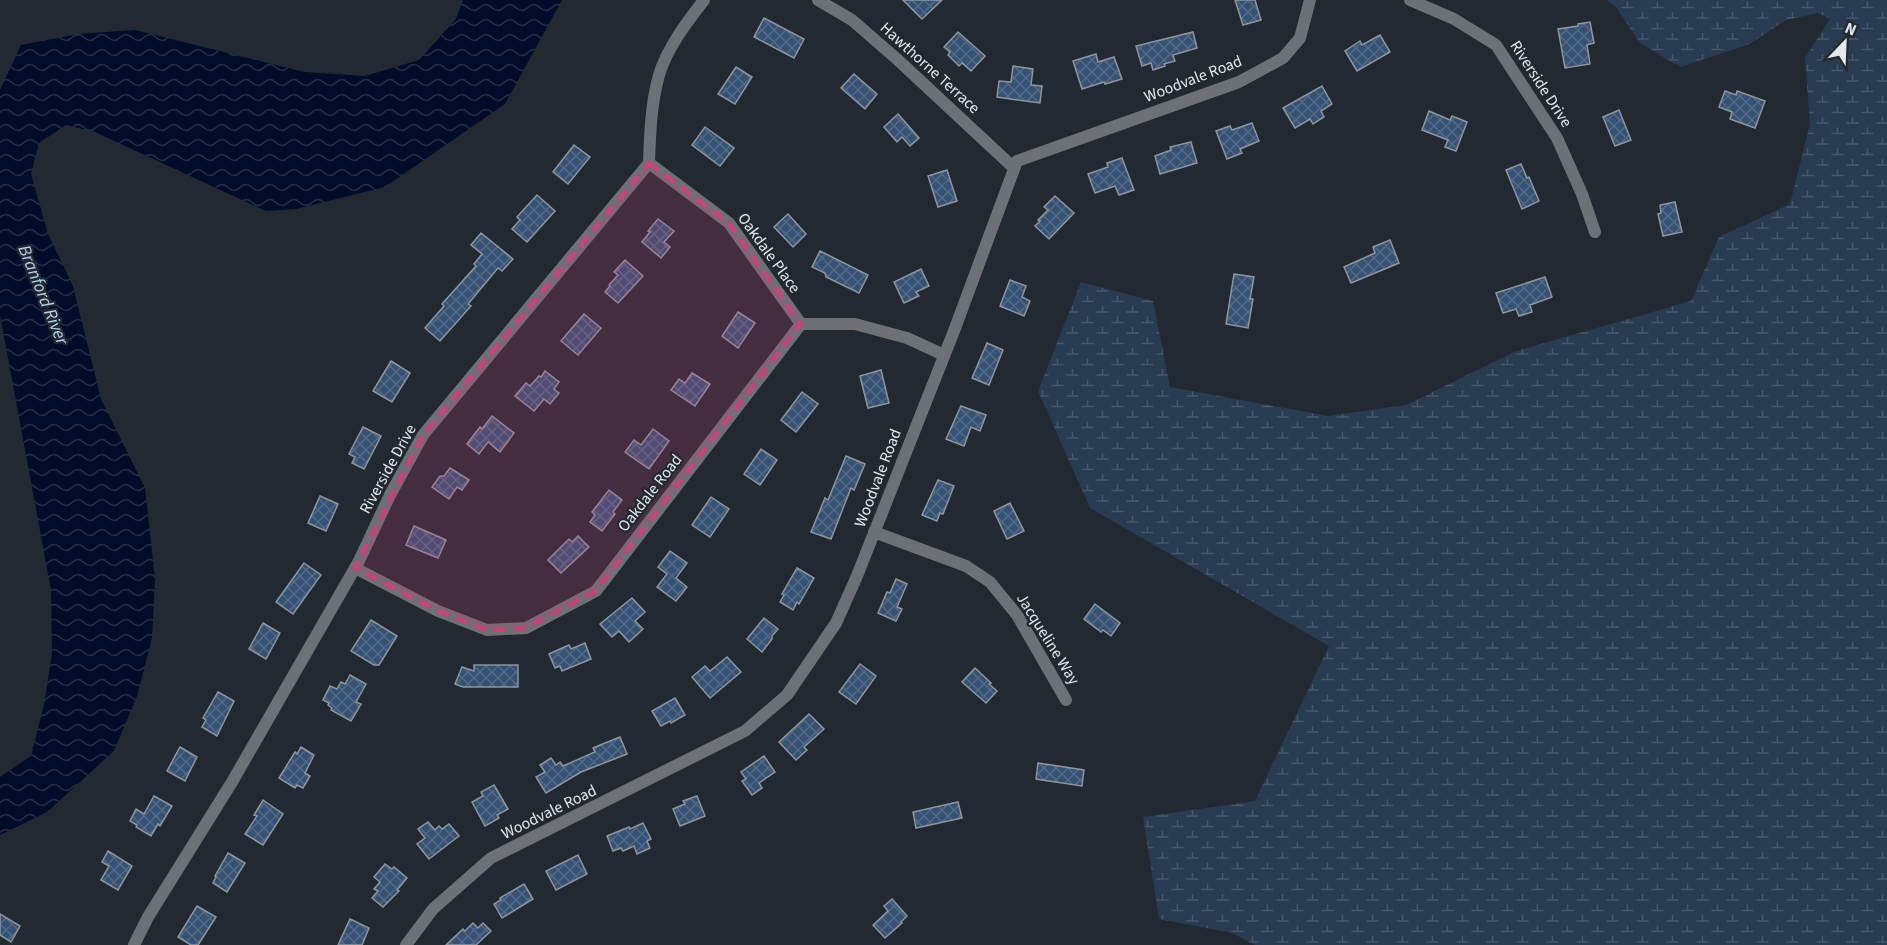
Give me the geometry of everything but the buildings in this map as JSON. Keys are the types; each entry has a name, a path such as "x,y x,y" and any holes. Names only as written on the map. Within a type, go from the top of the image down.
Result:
{"street":[{"path":"649,163 651,117 659,74 682,27 704,0"},
{"name":"Hawthorne Terrace","path":"818,0 852,20 1014,168"},
{"name":"Woodvale Road","path":"406,945 434,909 491,858 745,731 787,695 836,623 857,576 1017,161 1239,82 1283,58 1300,38 1310,0"},
{"name":"Riverside Drive","path":"1410,0 1454,19 1496,45 1557,138 1582,194 1595,231"},
{"name":"Oakdale Place","path":"649,163 729,223 801,324"},
{"name":"Riverside Drive","path":"134,945 147,917 232,782 354,568 423,435 649,163"},
{"path":"801,324 855,324 907,338 944,355"},
{"name":"Oakdale Road","path":"354,568 438,611 488,630 526,628 596,591 801,324"},
{"name":"Jacqueline Way","path":"874,532 966,566 990,582 1017,615 1066,700"}],"highlighted area":[{"path":"649,163 729,223 801,324 596,591 526,628 487,630 438,611 355,568 423,435"}],"green space":[{"path":"1607,0 1887,0 1887,945 1255,945 1232,933 1159,919 1143,817 1255,801 1329,646 1090,508 1038,391 1081,282 1153,301 1170,387 1328,416 1406,405 1516,351 1691,301 1719,237 1790,204 1810,124 1805,58 1830,19 1818,13 1786,20 1750,44 1680,67 1640,43 1616,7"}],"water":[{"name":"Branford River","path":"463,0 562,0 505,104 385,187 296,209 266,211 95,132 66,125 39,143 31,174 48,234 73,286 101,399 145,488 155,579 152,638 137,696 114,751 47,812 0,835 0,777 31,756 44,705 52,653 51,590 0,315 0,90 21,45 78,34 135,30 304,72 365,76 419,60 456,19"}]}
